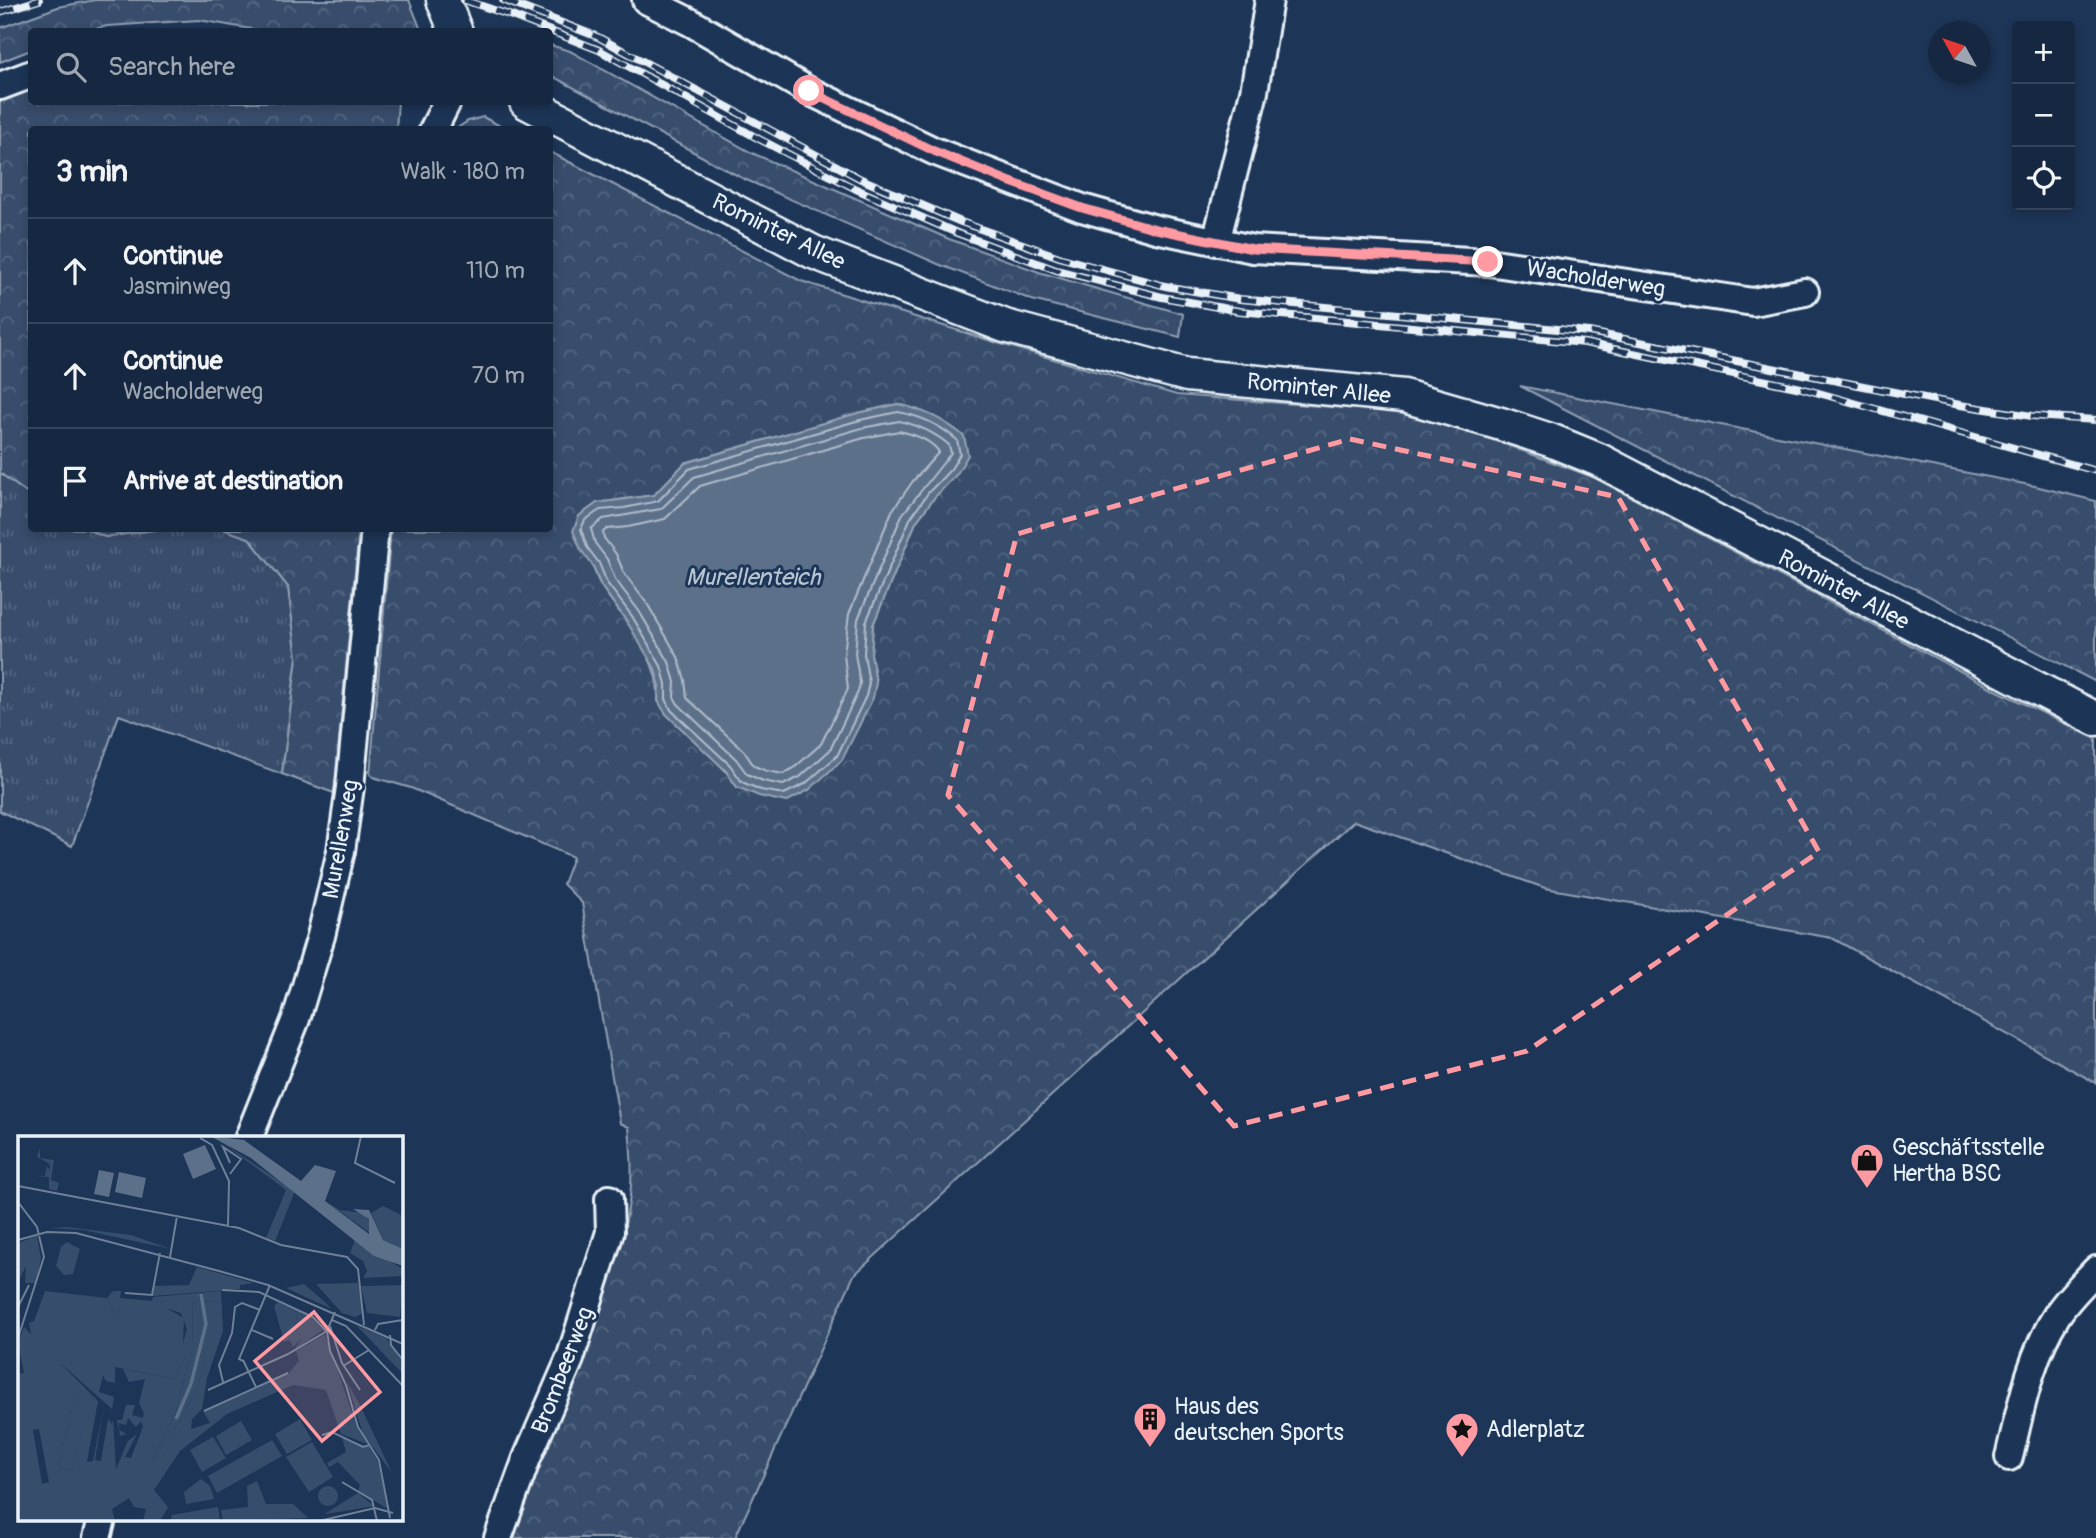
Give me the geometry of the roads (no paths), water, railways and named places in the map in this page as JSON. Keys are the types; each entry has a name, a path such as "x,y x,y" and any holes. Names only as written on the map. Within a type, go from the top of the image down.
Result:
{"street":[{"path":"443,0 454,28"},
{"name":"Wacholderweg","path":"646,0 690,22 809,91 934,151 1082,208 1156,229 1253,249 1488,262 1754,302 1805,292"},
{"path":"1216,242 1254,92 1269,0"},
{"path":"0,86 28,76"},
{"path":"435,126 446,105"},
{"name":"Rominter Allee","path":"532,105 813,252 1004,326 1188,375 1404,397 1550,440 1599,460 2096,719"},
{"name":"Murellenweg","path":"249,1136 296,1019 321,936 341,851 350,787 375,532"},
{"name":"Brombeerweg","path":"498,1538 583,1320 610,1232 609,1199"},
{"path":"2008,1457 2030,1375 2042,1343 2058,1313 2096,1270"},
{"path":"97,1538 102,1520"}],"water":[{"name":"Murellenteich","path":"898,404 933,416 956,430 964,436 968,455 957,474 916,522 873,625 871,654 876,683 873,698 842,760 809,790 786,802 759,796 737,787 725,770 666,714 658,701 659,685 655,669 626,620 601,586 573,531 579,516 597,503 654,495 685,463"}],"railway":[{"path":"0,12 39,0"},
{"path":"464,0 543,28"},
{"path":"503,0 598,37 861,179 961,222 1062,258 1165,286 1240,299 1589,332 1960,405 2032,416 2096,420"},
{"path":"553,32 599,50 759,139 856,189 957,233 1056,270 1162,297 1239,311 1585,343 1801,388 2096,471"}],"place":[{"name":"Geschäftsstelle Hertha BSC","path":"1867,1190"},
{"name":"Haus des deutschen Sports","path":"1150,1449"},
{"name":"Adlerplatz","path":"1462,1459"}]}
